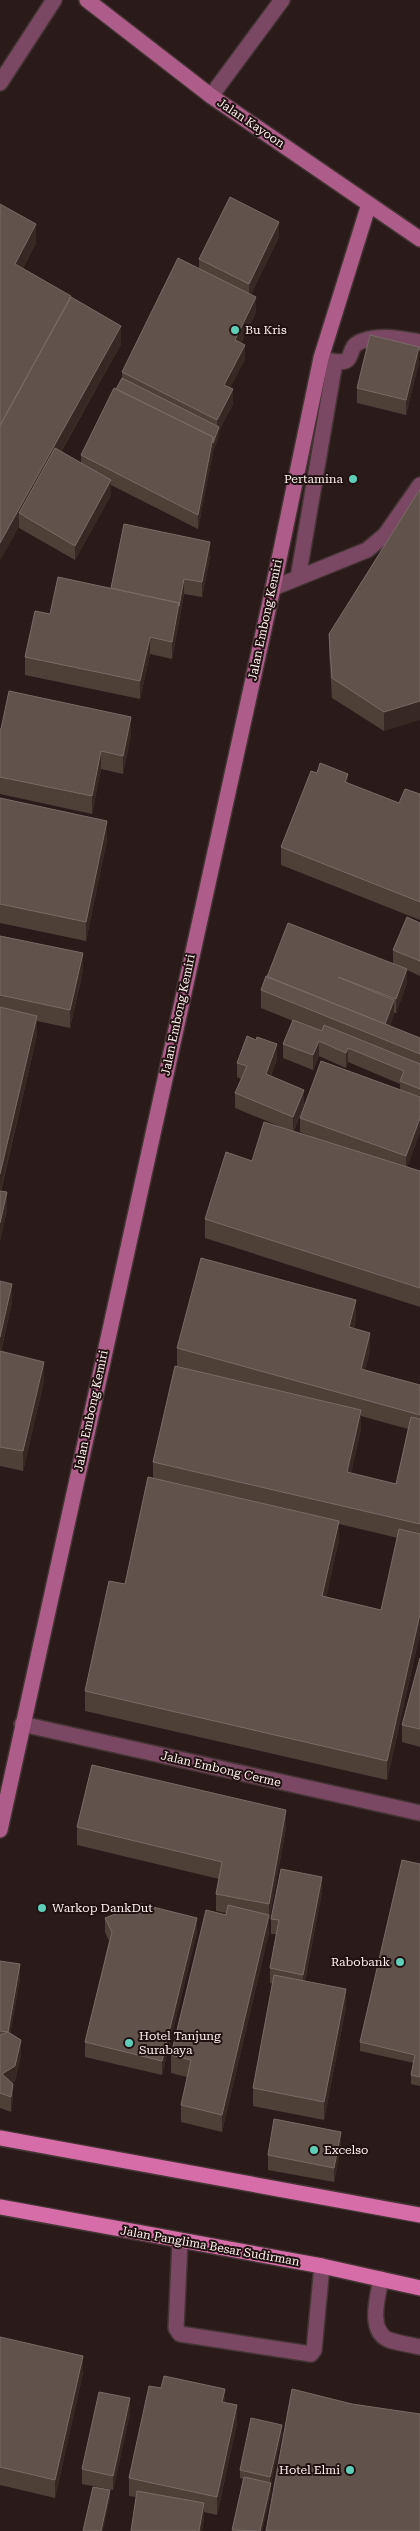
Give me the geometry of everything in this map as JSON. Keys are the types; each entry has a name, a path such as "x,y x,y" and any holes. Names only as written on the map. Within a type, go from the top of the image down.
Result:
{"main road":[{"path":"0,2138 420,2214"},
{"name":"Jalan Panglima Besar Sudirman","path":"0,2207 322,2266 420,2288"}],"street":[{"path":"0,82 54,0"},
{"name":"Jalan Kayoon","path":"87,0 210,96 420,239"},
{"path":"210,96 282,0"},
{"name":"Jalan Embong Kemiri","path":"0,1830 273,588 328,360 369,204"},
{"path":"298,578 328,360 345,362 357,344 362,341 387,337 420,342"},
{"path":"273,588 367,550 385,535 420,485"},
{"name":"Jalan Embong Cerme","path":"22,1724 420,1813"},
{"path":"180,2241 176,2328 180,2334 310,2354 314,2350 322,2266"},
{"path":"381,2279 375,2313 379,2331 388,2339 420,2347"}],"building":[{"path":"230,197 279,222 249,284 199,259"},
{"path":"0,204 36,224 15,264 71,296 0,425"},
{"path":"178,258 256,297 235,340 245,345 224,385 233,389 217,420 122,372"},
{"path":"71,297 121,326 0,543 0,426"},
{"path":"370,335 419,347 406,400 357,388"},
{"path":"122,378 219,427 213,443 213,437 116,389"},
{"path":"114,388 213,437 198,515 81,455"},
{"path":"55,448 111,480 75,546 19,513"},
{"path":"420,489 420,701 384,712 332,678 329,634"},
{"path":"124,524 210,542 202,582 184,579 179,606 179,603 111,588"},
{"path":"58,577 179,603 172,642 150,637 140,681 25,657 35,611 50,614"},
{"path":"9,691 131,717 123,756 101,751 92,796 0,777 0,729"},
{"path":"320,763 348,774 345,782 399,803 405,789 420,794 420,902 281,847 311,771 317,773"},
{"path":"0,798 107,821 86,922 0,904"},
{"path":"407,917 420,923 420,961 393,950"},
{"path":"288,923 407,969 396,999 338,977 394,1000 385,1024 267,977"},
{"path":"0,936 83,953 70,1010 0,995"},
{"path":"266,976 420,1038 420,1054 261,990"},
{"path":"0,1007 37,1016 0,1174"},
{"path":"293,1020 322,1031 324,1025 420,1064 420,1089 400,1081 404,1071 348,1048 346,1053 319,1041 313,1055 283,1044"},
{"path":"247,1036 256,1040 257,1037 277,1044 266,1074 304,1090 293,1117 235,1093 247,1066 237,1063"},
{"path":"321,1061 420,1097 420,1118 406,1156 300,1118"},
{"path":"264,1122 420,1171 420,1288 205,1219 226,1152 252,1161"},
{"path":"0,1191 7,1192 0,1223"},
{"path":"201,1258 356,1300 349,1327 370,1333 361,1369 420,1385 420,1415 177,1348"},
{"path":"0,1281 12,1284 0,1337"},
{"path":"0,1351 44,1362 23,1451 0,1447"},
{"path":"175,1366 361,1410 347,1472 396,1484 411,1417 420,1419 420,1524 153,1462"},
{"path":"148,1477 339,1521 322,1596 381,1610 399,1529 420,1534 420,1614 387,1761 85,1691 109,1581 125,1584"},
{"path":"420,1658 420,1729 402,1725"},
{"path":"92,1765 286,1810 269,1904 216,1894 222,1862 77,1827"},
{"name":"Rabobank","path":"402,1860 420,1864 420,2077 411,2075 415,2055 360,2042"},
{"path":"281,1869 322,1877 303,1975 270,1968 279,1920 271,1919"},
{"path":"141,1904 197,1918 162,2061 85,2042 112,1932 105,1918"},
{"path":"228,1905 269,1915 222,2115 181,2105 191,2060 171,2055 206,1910 226,1915"},
{"path":"0,1961 20,1964 8,2032 0,2031"},
{"path":"274,1975 346,1989 324,2102 253,2088"},
{"path":"8,2032 21,2040 15,2066 2,2074 13,2084 11,2097 0,2093 0,2035"},
{"path":"274,2119 341,2132 334,2168 268,2155"},
{"path":"0,2337 83,2356 55,2480 0,2467"},
{"path":"164,2376 225,2389 222,2402 237,2405 217,2497 129,2478 149,2386 161,2388"},
{"name":"Hotel Elmi","path":"292,2389 352,2404 420,2414 420,2531 266,2531"},
{"path":"99,2392 130,2398 113,2476 82,2469"},
{"path":"251,2418 282,2425 270,2477 240,2470"},
{"path":"244,2477 271,2483 260,2531 232,2530"},
{"path":"93,2487 110,2490 101,2531 83,2531"},
{"path":"137,2491 204,2503 199,2531 131,2531"}],"place":[{"name":"Bu Kris","path":"235,330"},
{"name":"Pertamina","path":"353,479"},
{"name":"Warkop DankDut","path":"42,1908"},
{"name":"Rabobank","path":"400,1962"},
{"name":"Hotel Tanjung Surabaya","path":"129,2043"},
{"name":"Excelso","path":"314,2150"},
{"name":"Hotel Elmi","path":"350,2470"}]}
